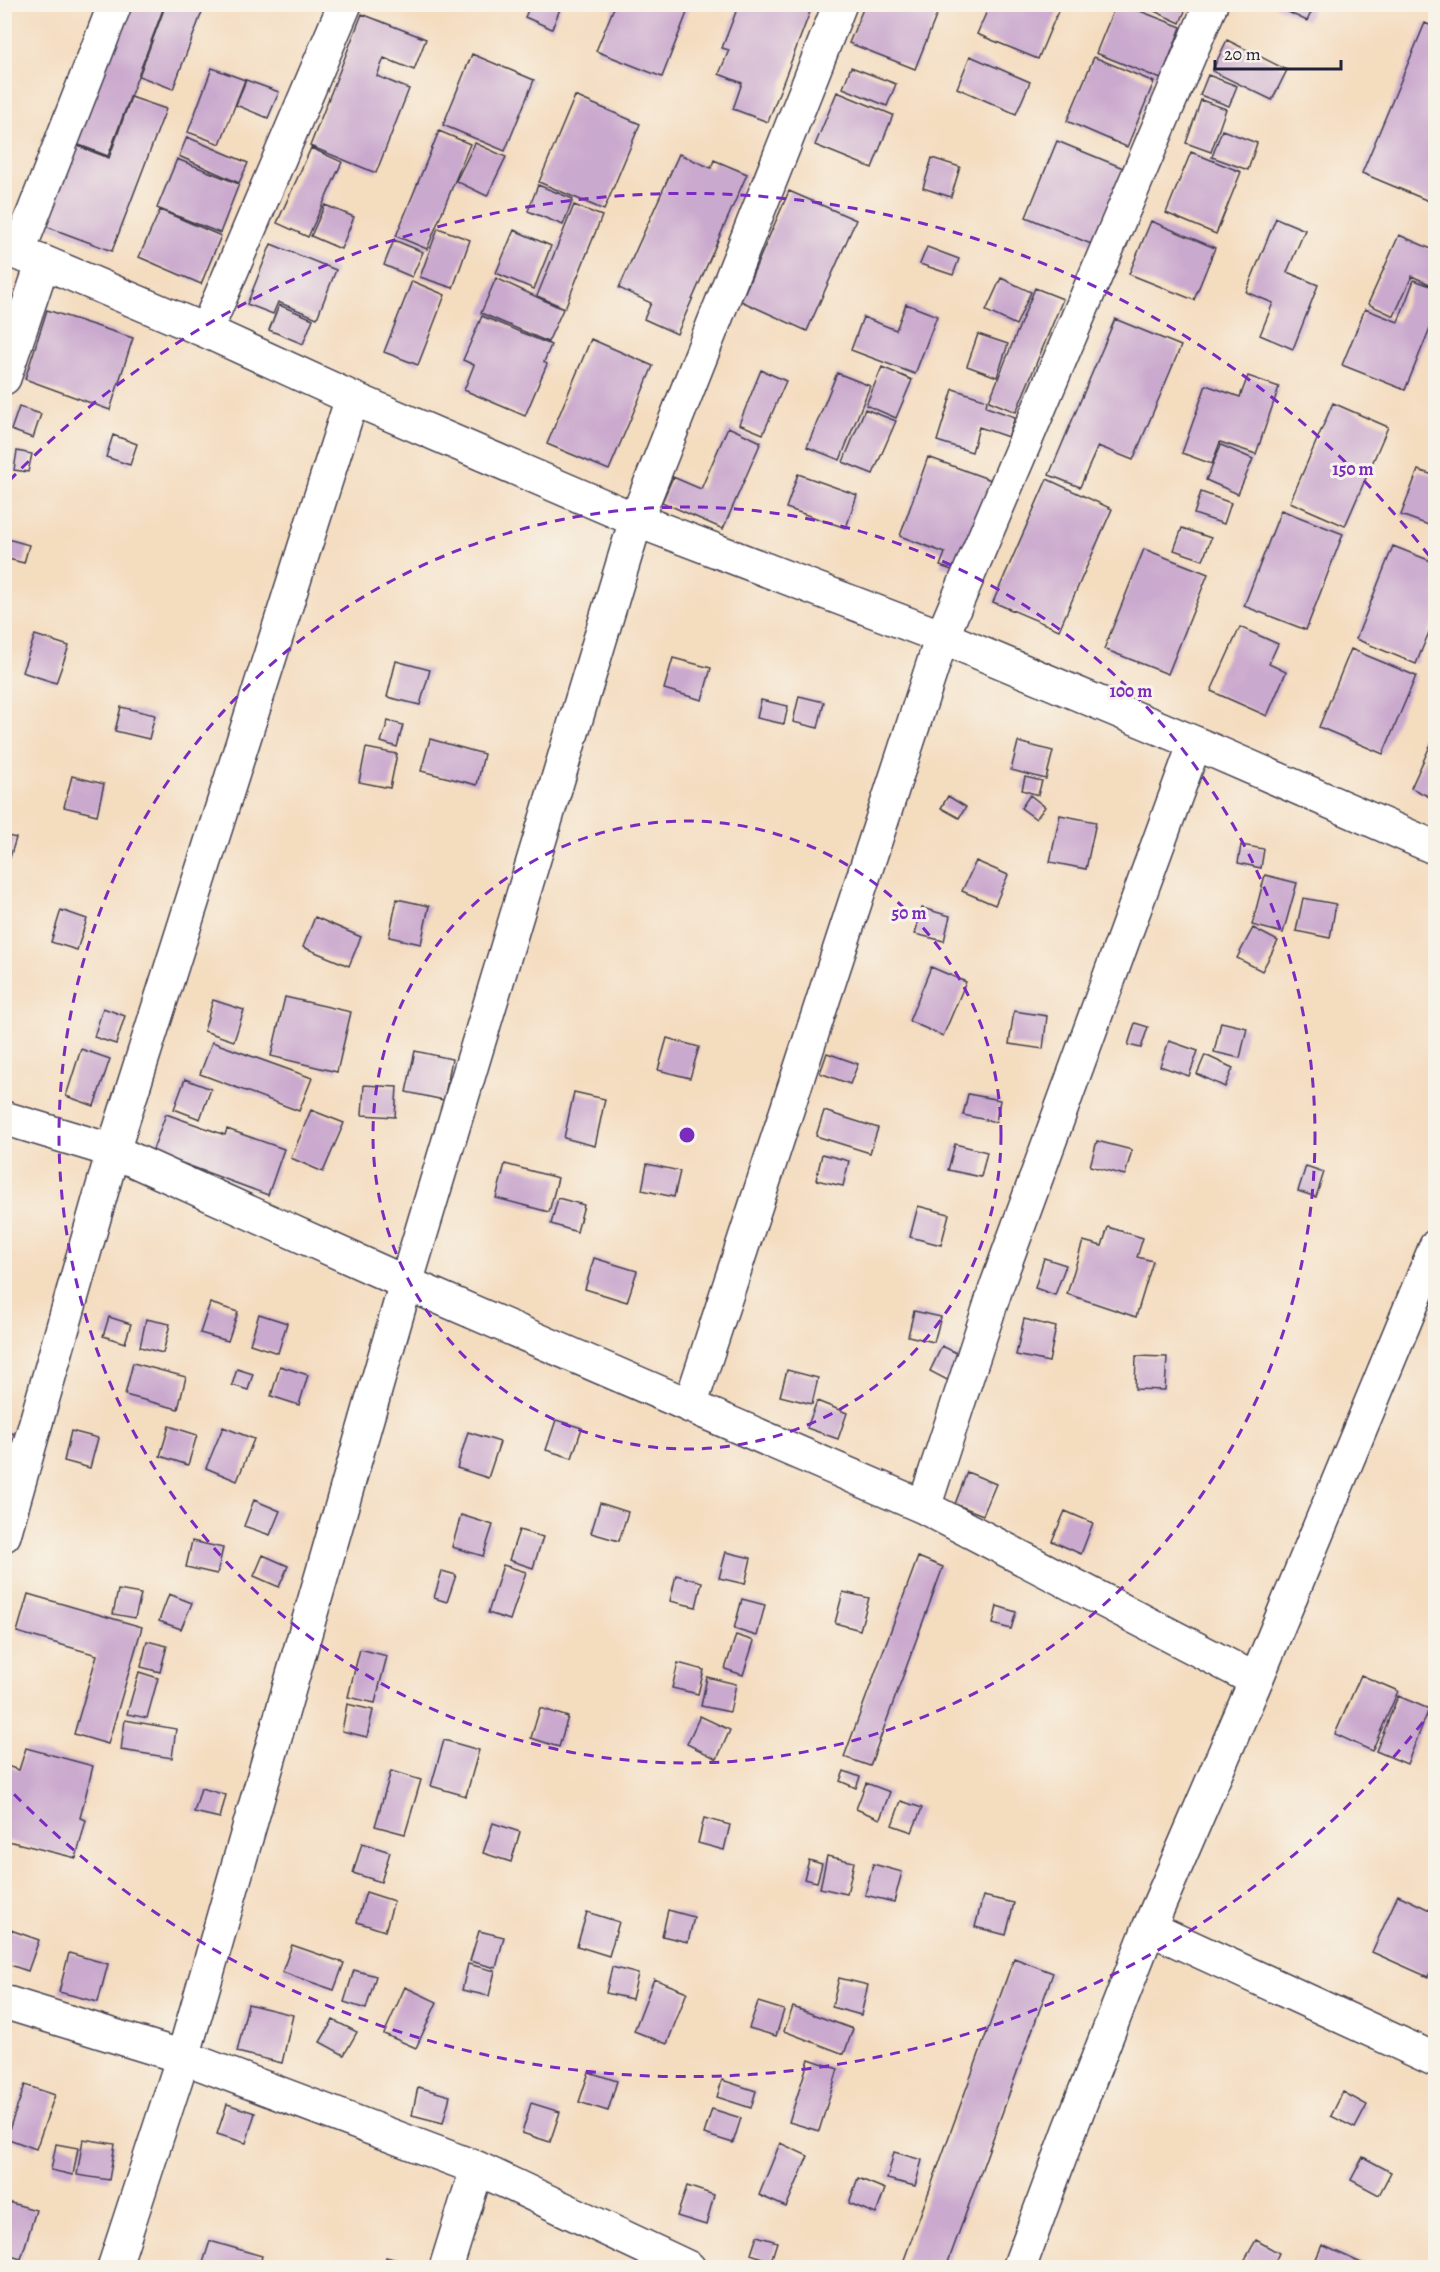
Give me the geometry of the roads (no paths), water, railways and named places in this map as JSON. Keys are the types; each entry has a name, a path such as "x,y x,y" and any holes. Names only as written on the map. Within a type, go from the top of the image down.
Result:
{"street":[{"path":"4,378 22,254 115,4"},
{"path":"206,331 345,4"},
{"path":"114,2268 183,2056 406,1283 636,520 840,4"},
{"path":"690,1406 942,637 1211,4"},
{"path":"22,254 206,331 352,398 636,520 942,637 1195,743 1436,848"},
{"path":"4,1535 113,1151 352,398"},
{"path":"924,1507 997,1285 1195,743"},
{"path":"4,1118 113,1151 406,1283 924,1507 1256,1680"},
{"path":"1019,2268 1149,1928 1256,1680 1436,1246"},
{"path":"1149,1928 1436,2060"},
{"path":"4,2002 183,2056 477,2168 689,2268"},
{"path":"446,2268 477,2168"}]}
